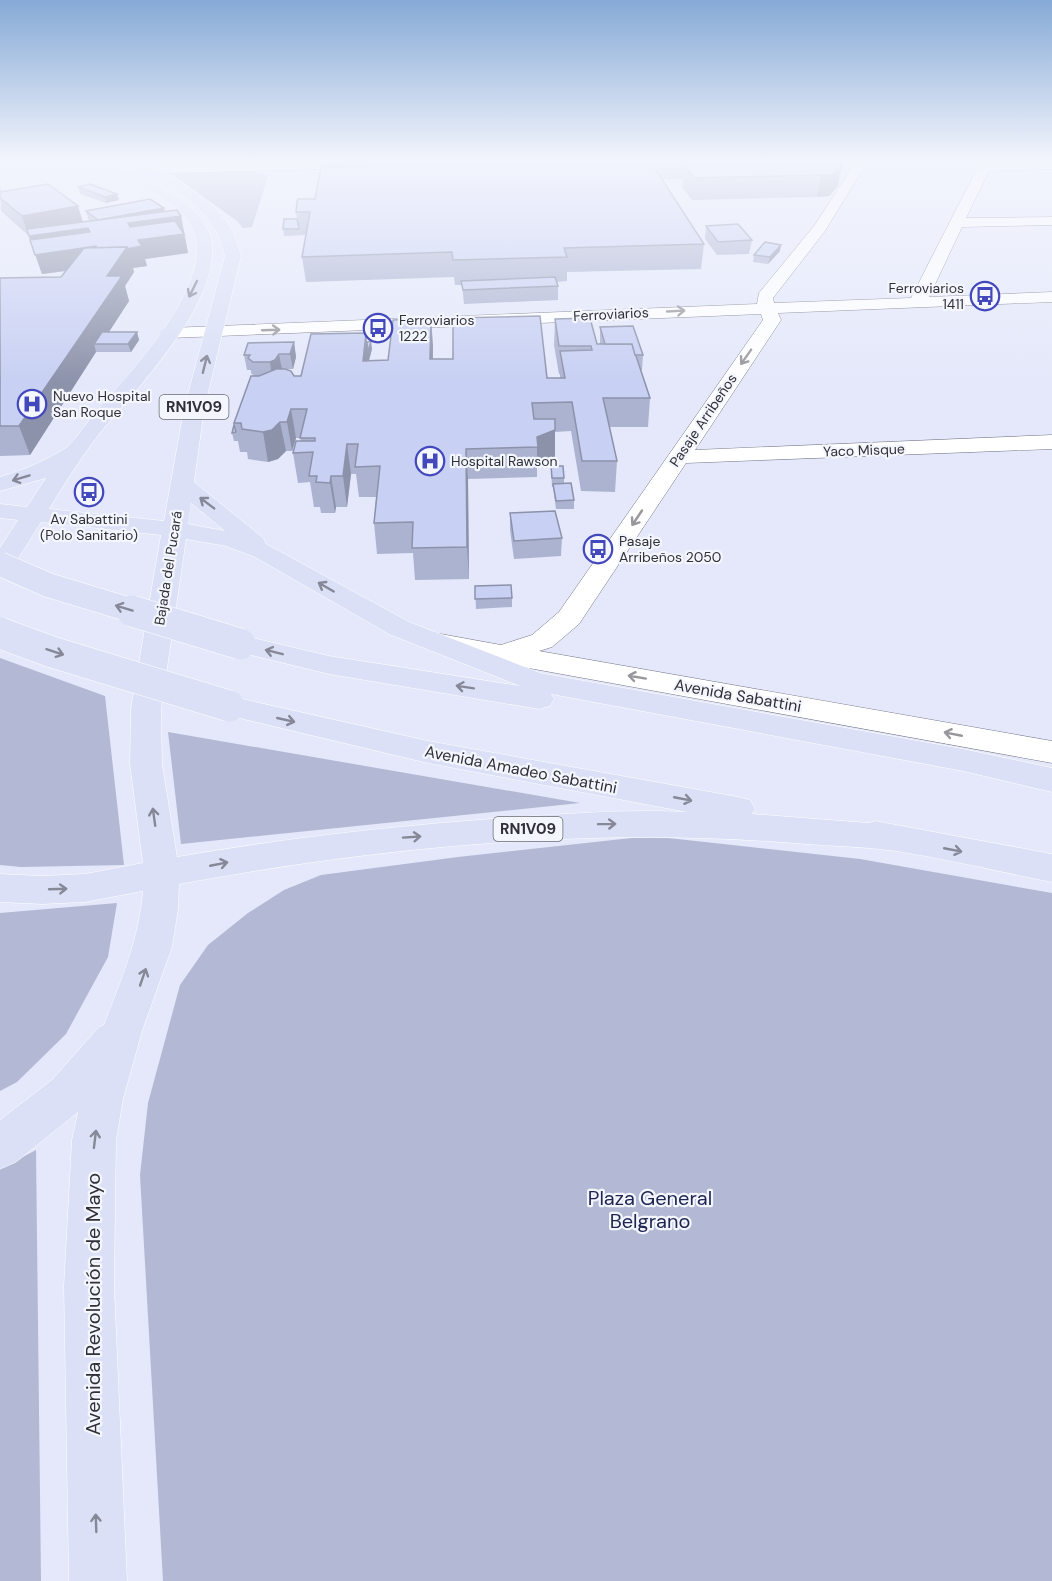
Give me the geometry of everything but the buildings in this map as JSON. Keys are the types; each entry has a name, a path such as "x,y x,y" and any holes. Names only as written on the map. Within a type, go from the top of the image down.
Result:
{"main road":[{"path":"202,235 205,240 204,257 197,282 170,333 150,363 99,420 0,566 48,585 240,644 329,664 1052,782"},
{"name":"Bajada del Pucará","path":"122,1031 153,947 160,909 162,875 146,764 145,734 173,529 194,408 233,256 228,235"},
{"path":"0,484 38,473 78,449"},
{"path":"181,483 264,552 399,628 424,640 534,681 963,760 1052,782"},
{"path":"0,511 210,534 264,552"},
{"name":"Avenida Amadeo Sabattini","path":"0,633 229,706 429,752 1052,868"},
{"name":"RN1V09","path":"0,888 42,890 85,888 243,859 404,838 602,824 726,826 896,838"},
{"path":"0,1148 67,1094 122,1031"},
{"name":"Avenida Revolución de Mayo","path":"98,1581 89,1286 91,1202 94,1140 102,1099 122,1031"}],"street":[{"name":"Pasaje Arribeños","path":"503,653 542,640 569,618 772,320 766,308 765,297 815,235"},
{"path":"918,301 952,235"},
{"name":"Ferroviarios","path":"170,333 1052,297"},
{"name":"Yaco Misque","path":"677,458 1052,442"},
{"name":"Avenida Sabattini","path":"424,640 1052,753"},
{"path":"963,760 1052,753"}],"green space":[{"path":"0,658 105,696 124,865 21,867 0,865"},
{"path":"168,732 580,803 181,844"},
{"name":"Plaza General Belgrano","path":"650,836 860,859 1052,893 1052,1581 163,1581 140,1175 148,1103 180,985 208,945 248,913 284,890 321,875"},
{"path":"117,903 108,957 66,1034 17,1082 0,1091 0,913"},
{"path":"36,1150 41,1581 0,1581 0,1169"}],"place":[{"name":"Ferroviarios 1411","path":"985,296"},
{"name":"Ferroviarios 1222","path":"378,328"},
{"name":"Nuevo Hospital San Roque","path":"32,404"},
{"name":"Hospital Rawson","path":"430,461"},
{"name":"Av Sabattini (Polo Sanitario)","path":"89,492"},
{"name":"Pasaje Arribeños 2050","path":"598,549"}]}
